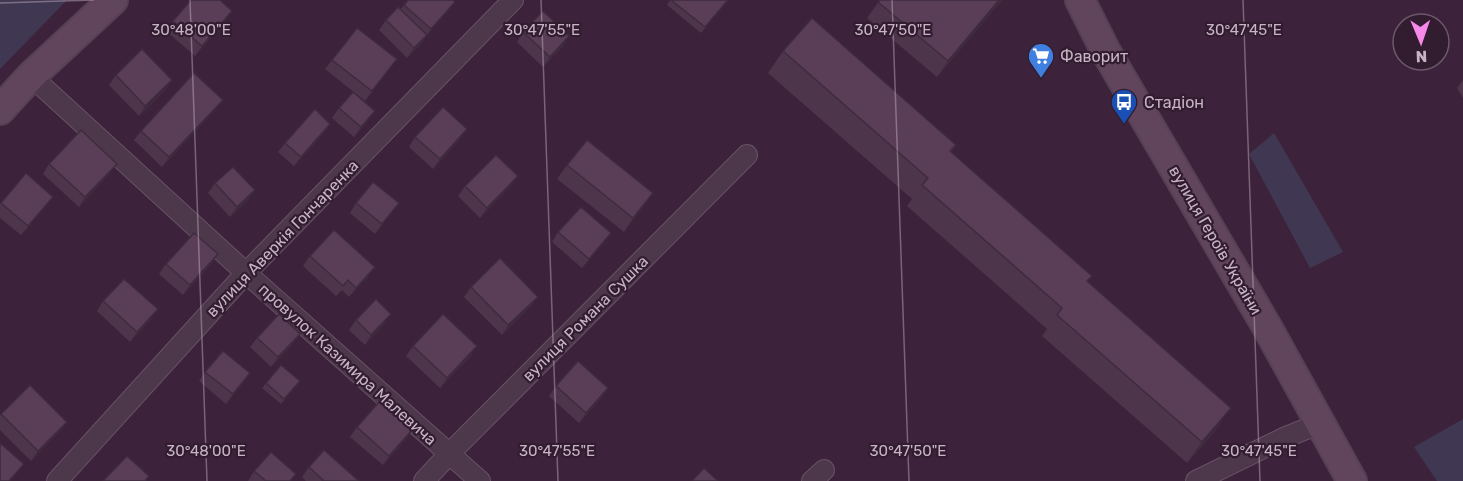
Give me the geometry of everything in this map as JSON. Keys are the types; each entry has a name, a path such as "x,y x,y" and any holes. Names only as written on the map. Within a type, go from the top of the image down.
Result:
{"main road":[{"path":"0,110 31,76 113,0"},
{"name":"вулиця Героїв України","path":"1080,0 1105,50 1267,327 1352,481"}],"street":[{"name":"вулиця Аверкія Гончаренка","path":"57,481 246,273 513,0"},
{"name":"провулок Казимира Малевича","path":"31,76 246,273 480,481"},
{"name":"вулиця Романа Сушка","path":"424,481 747,155"},
{"path":"1196,481 1286,437 1321,423"}],"shaded area":[{"path":"0,0 67,0 0,69"},
{"path":"1274,133 1343,252 1310,268 1249,154"},
{"path":"1463,419 1463,481 1437,481 1414,447"}],"building":[{"path":"191,0 220,0 232,11 202,46 173,21"},
{"path":"408,0 453,0 455,2 431,29 404,5"},
{"path":"671,0 728,0 705,27"},
{"path":"880,0 999,0 948,61 878,2"},
{"path":"398,7 427,35 414,48 386,20"},
{"path":"543,11 569,36 550,57 523,32"},
{"path":"812,18 956,145 950,151 1092,276 1087,281 1231,408 1202,442 1057,315 1062,308 922,185 928,178 783,51"},
{"path":"357,28 397,59 372,91 332,60"},
{"path":"142,49 172,80 145,106 116,75"},
{"path":"194,73 223,100 169,157 141,131"},
{"path":"353,92 375,111 361,127 339,108"},
{"path":"443,107 467,129 440,159 415,137"},
{"path":"315,109 330,124 301,157 285,143"},
{"path":"81,130 117,164 85,197 49,164"},
{"path":"587,140 653,193 633,218 567,165"},
{"path":"496,155 518,176 487,208 465,186"},
{"path":"233,167 255,190 237,207 215,183"},
{"path":"26,173 53,197 28,226 1,203"},
{"path":"373,182 399,203 382,224 356,203"},
{"path":"581,207 611,233 589,259 558,232"},
{"path":"334,230 375,267 356,288 348,280 343,286 310,256"},
{"path":"194,233 218,254 190,285 166,264"},
{"path":"500,258 538,297 508,325 471,287"},
{"path":"124,279 158,309 137,332 103,301"},
{"path":"376,299 391,314 371,335 356,320"},
{"path":"279,314 300,334 278,357 257,338"},
{"path":"443,314 477,346 447,378 413,346"},
{"path":"223,351 250,373 233,394 205,372"},
{"path":"578,361 608,388 586,413 556,386"},
{"path":"281,365 300,381 284,399 266,383"},
{"path":"30,385 67,422 38,451 1,414"},
{"path":"379,402 412,430 389,456 357,427"},
{"path":"0,443 24,464 9,481 0,481"},
{"path":"324,450 359,481 322,481 309,467"},
{"path":"271,452 296,474 290,481 266,481 254,471"},
{"path":"127,456 149,476 145,481 103,481"},
{"path":"704,468 718,481 692,481"}],"place":[{"name":"Фаворит","path":"1041,79"},
{"name":"Стадіон","path":"1124,125"}]}
